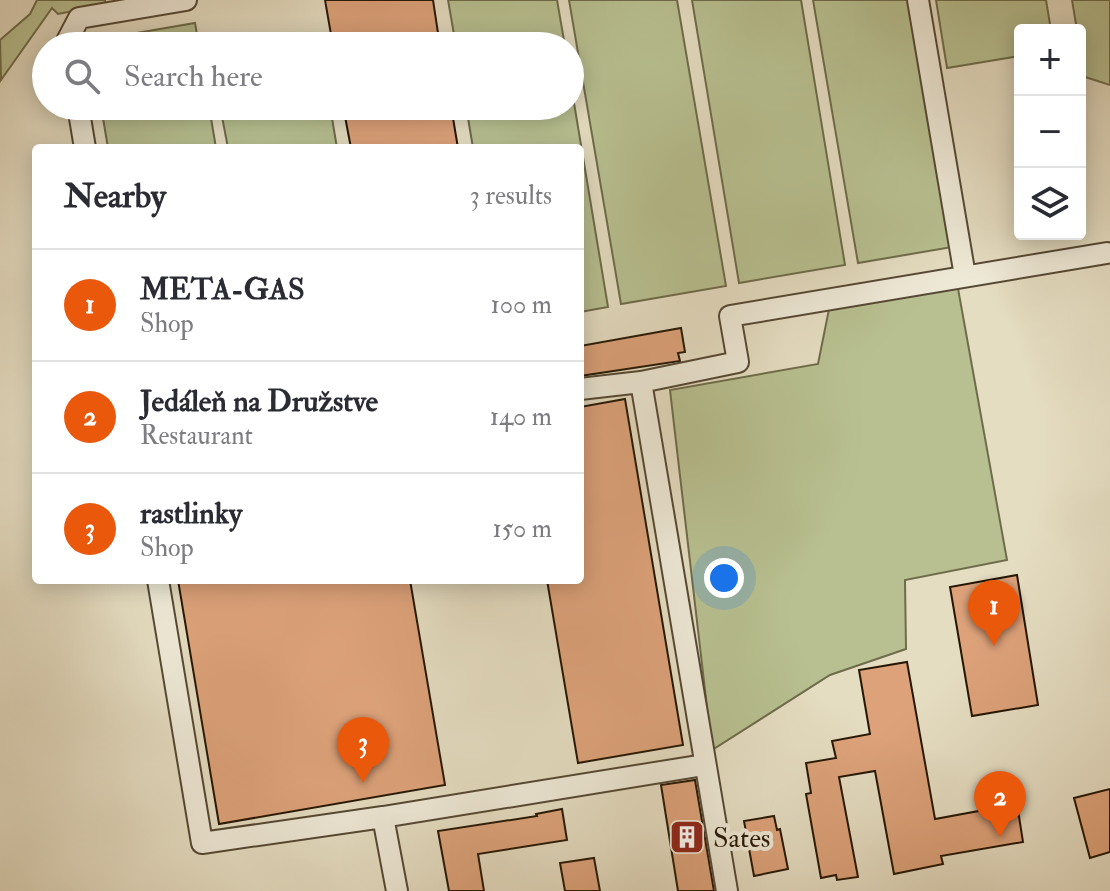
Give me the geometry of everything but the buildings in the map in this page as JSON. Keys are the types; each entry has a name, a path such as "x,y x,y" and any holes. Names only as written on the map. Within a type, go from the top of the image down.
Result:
{"lane":[{"path":"72,32 79,18 186,0"},
{"path":"918,0 965,276"},
{"path":"80,120 84,144"},
{"path":"584,389 641,382 738,362 730,316 1107,253"},
{"path":"641,382 727,891"},
{"path":"159,584 202,843 704,765"},
{"path":"383,817 397,891"}],"green space":[{"path":"37,0 105,0 105,5 58,14 52,8 32,32 1,80 0,40 30,14"},
{"path":"448,0 557,0 563,32 454,32"},
{"path":"569,0 677,0 726,286 621,304 584,88 584,32 574,32"},
{"path":"692,0 801,0 845,265 739,283"},
{"path":"813,0 923,0 964,245 858,263"},
{"path":"936,0 1046,0 1050,24 1014,24 1014,57 947,68"},
{"path":"1072,0 1110,0 1110,85 1086,77 1086,24 1076,24"},
{"path":"195,23 197,32 142,32"},
{"path":"103,120 211,120 215,144 107,144"},
{"path":"223,120 332,120 336,144 227,144"},
{"path":"468,120 577,120 581,144 472,144"},
{"path":"584,163 608,307 584,311"},
{"path":"957,283 1007,560 905,580 906,649 830,675 712,750 670,390 818,364 830,304"}],"place":[{"name":"META-GAS","path":"994,646"},
{"name":"rastlinky","path":"363,783"},
{"name":"Sates","path":"687,837"},
{"name":"Jedáleň na Družstve","path":"1000,837"}]}
